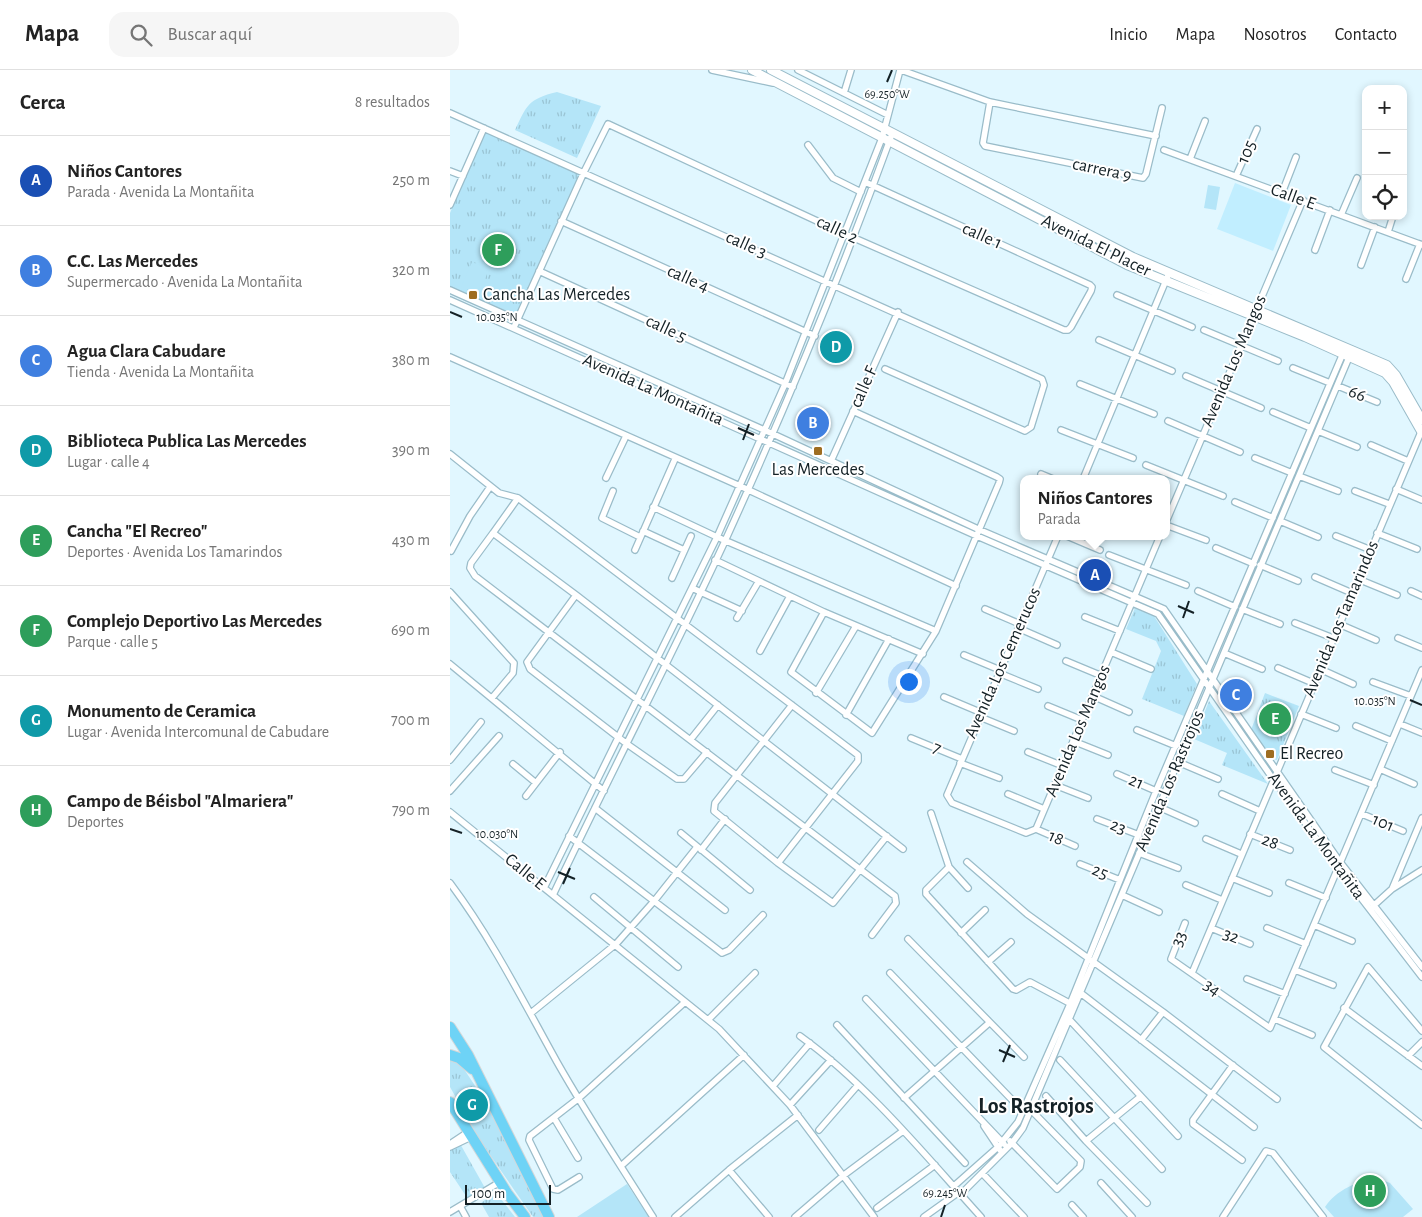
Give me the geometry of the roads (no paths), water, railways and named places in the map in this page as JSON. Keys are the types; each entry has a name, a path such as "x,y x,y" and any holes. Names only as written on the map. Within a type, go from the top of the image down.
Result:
{"highway":[{"path":"450,1027 475,1071 549,1217"},
{"path":"450,1055 459,1058 475,1071"},
{"path":"450,1102 500,1182 525,1217"}],"street":[{"path":"712,70 778,84"},
{"name":"Avenida El Placer","path":"752,70 887,136 965,169 1083,233 1170,272 1254,313"},
{"name":"Avenida El Placer","path":"771,70 887,136 1128,265 1254,313 1347,352 1387,364 1396,374 1422,420"},
{"path":"800,70 888,115"},
{"path":"844,93 851,70"},
{"path":"553,895 716,560 770,442 815,336 874,187 887,136 888,115 901,70 990,102 1156,136 1162,108"},
{"name":"carrera 9","path":"990,102 983,142 985,146 1145,177 1156,136"},
{"name":"calle 3","path":"450,113 898,312 1042,379 1044,385 1031,427 1025,431 884,369"},
{"path":"1190,159 1205,122"},
{"name":"calle 2","path":"584,172 606,127 612,124 845,234 1064,330"},
{"path":"450,205 484,128"},
{"name":"105","path":"1236,176 1257,129"},
{"path":"544,888 717,537 785,384 865,182 887,136"},
{"path":"808,145 833,178 861,192"},
{"name":"Calle E","path":"1164,150 1421,245"},
{"path":"1282,193 1296,157"},
{"path":"450,171 462,176"},
{"path":"513,329 584,172"},
{"path":"1341,215 1357,178"},
{"name":"calle 1","path":"865,182 1090,284 1092,287 1091,291 1071,327 1068,330 1064,330"},
{"name":"Avenida Los Mangos","path":"1170,514 1303,200"},
{"path":"1315,250 1330,210"},
{"path":"1388,232 1392,220"},
{"name":"calle 4","path":"561,222 815,336"},
{"path":"1361,265 1374,227"},
{"path":"1406,279 1421,245"},
{"name":"calle 5","path":"539,271 793,387"},
{"path":"1085,475 1170,272"},
{"name":"Avenida La Montañita","path":"450,290 832,461 978,533"},
{"path":"1117,295 1192,327"},
{"name":"Avenida La Montañita","path":"450,300 978,533 1166,612 1339,865"},
{"name":"calle F","path":"832,461 898,312"},
{"path":"1204,330 1278,361"},
{"path":"1099,340 1172,371"},
{"name":"Avenida El Placer","path":"1347,352 1385,373 1393,382 1422,433"},
{"name":"Avenida Los Rastrojos","path":"1012,1143 1023,1128 1072,1005 1122,896 1242,609 1273,518 1330,383 1347,352"},
{"name":"Avenida Los Rastrojos","path":"1091,961 1120,880 1156,791 1235,607 1280,521 1338,386 1347,352"},
{"path":"450,357 740,486 956,586"},
{"path":"1293,368 1330,383"},
{"path":"1186,376 1261,408"},
{"path":"1080,384 1154,414"},
{"name":"66","path":"1338,386 1377,402"},
{"path":"824,612 791,672 869,733 874,732 936,631 999,483 997,477 853,411"},
{"path":"1273,412 1311,428"},
{"path":"1168,421 1240,452"},
{"path":"1061,430 1134,458"},
{"path":"1318,431 1357,447"},
{"name":"Avenida Los Tamarindos","path":"1192,973 1389,504 1422,433"},
{"path":"606,478 626,436"},
{"path":"1371,445 1408,461"},
{"path":"450,454 490,487 503,495 518,498 678,618 859,758 778,863"},
{"path":"634,550 675,458"},
{"path":"1255,458 1292,474"},
{"path":"1146,466 1223,496"},
{"path":"1299,476 1338,491"},
{"path":"450,551 470,516 490,487"},
{"path":"1396,489 1422,500"},
{"path":"613,491 602,518 684,550"},
{"path":"1354,491 1389,504"},
{"path":"518,498 473,559 470,568 472,572 738,774 898,899 872,934"},
{"path":"1235,502 1273,518"},
{"path":"653,507 717,537 936,631"},
{"path":"1280,521 1318,537"},
{"path":"1170,526 1206,540"},
{"path":"493,532 903,849"},
{"path":"1377,533 1416,549"},
{"path":"672,578 691,536"},
{"path":"1336,536 1371,550"},
{"name":"Avenida Los Cemerucos","path":"1036,829 1026,833 952,803 947,795 1056,540"},
{"path":"1076,540 1100,550"},
{"name":"Avenida Los Mangos","path":"1036,829 1158,540"},
{"path":"1216,548 1298,581"},
{"path":"1109,555 1186,585"},
{"path":"716,560 824,612 923,654"},
{"path":"1315,577 1352,593"},
{"path":"1358,580 1397,596"},
{"path":"737,618 759,582"},
{"path":"692,588 742,611"},
{"path":"1198,591 1235,607"},
{"path":"1411,591 1422,596"},
{"path":"450,592 514,663 513,674 492,698"},
{"path":"576,595 527,666 626,744 681,780 684,779 707,752"},
{"path":"760,650 790,596"},
{"name":"Avenida La Montañita","path":"1134,598 1160,616 1273,779 1372,907 1422,967"},
{"path":"985,609 1057,645"},
{"path":"1242,609 1280,624"},
{"path":"1085,617 1120,631"},
{"path":"1295,623 1333,638"},
{"path":"1339,624 1376,640"},
{"path":"816,693 856,626"},
{"path":"1398,638 1422,648"},
{"path":"846,715 889,639"},
{"path":"1111,652 1151,669"},
{"path":"1224,653 1262,669"},
{"path":"964,655 1038,689"},
{"path":"1066,661 1102,676"},
{"path":"450,664 560,752 604,791"},
{"path":"1278,668 1313,683"},
{"path":"1320,669 1353,684"},
{"path":"1312,1035 1275,1019 1411,696 1420,682 1422,670"},
{"path":"1373,682 1411,696"},
{"path":"1092,696 1129,712"},
{"path":"944,698 1014,730"},
{"path":"690,739 718,705"},
{"path":"792,705 713,807 714,811 778,863 833,903 887,836"},
{"path":"1048,706 1082,720"},
{"path":"1301,714 1336,728"},
{"path":"450,760 481,722"},
{"path":"1400,724 1422,733"},
{"path":"1356,726 1392,741"},
{"path":"1137,730 1176,746"},
{"path":"450,791 499,736"},
{"name":"7","path":"911,738 999,778"},
{"path":"1074,741 1108,755"},
{"path":"526,796 560,752"},
{"path":"1028,752 1063,766"},
{"path":"1178,762 1218,779"},
{"path":"513,764 536,783"},
{"path":"1380,769 1414,784"},
{"path":"1335,770 1374,785"},
{"name":"21","path":"1117,774 1156,791"},
{"path":"1055,785 1088,798"},
{"path":"1008,794 1044,809"},
{"path":"1222,794 1260,811"},
{"path":"1159,807 1195,823"},
{"path":"595,808 725,910"},
{"name":"Calle E","path":"450,812 708,1020 744,1055 790,1105 874,1217"},
{"path":"931,813 948,867 968,888"},
{"name":"101","path":"1362,814 1403,831"},
{"path":"1392,889 1422,818"},
{"path":"531,1013 616,944 725,819"},
{"name":"23","path":"1097,819 1139,835"},
{"name":"18","path":"1036,829 1075,846"},
{"path":"681,834 750,890"},
{"name":"28","path":"1250,834 1290,850"},
{"path":"569,836 722,953 730,950 763,915"},
{"path":"1206,839 1242,854"},
{"path":"1139,853 1178,868"},
{"path":"967,862 1027,914 1163,1012 1277,1099"},
{"name":"25","path":"1080,864 1120,880"},
{"path":"948,867 926,890 926,894 1013,989 1018,989 1030,982 1072,1005"},
{"path":"1372,907 1392,889 1422,870"},
{"path":"1232,878 1269,893"},
{"path":"450,883 475,916 579,1098 653,1217"},
{"path":"1289,883 1326,898"},
{"path":"1186,885 1222,900"},
{"path":"1122,896 1158,912"},
{"path":"594,898 678,967"},
{"name":"Avenida La Montañita","path":"1372,907 1422,977"},
{"path":"962,933 985,910"},
{"name":"33","path":"1185,923 1171,960 1192,973"},
{"path":"1314,925 1352,941"},
{"name":"32","path":"1211,928 1250,944"},
{"path":"1268,928 1306,944"},
{"path":"908,939 1024,1057"},
{"path":"988,962 1011,942"},
{"path":"1422,1032 1370,968 1366,969 1324,1045 1325,1050 1422,1125"},
{"path":"1295,970 1333,985"},
{"path":"708,1020 755,973"},
{"path":"890,973 1017,1105"},
{"name":"34","path":"1192,973 1267,1028 1270,1028 1275,1019"},
{"path":"1247,979 1285,994"},
{"path":"1078,991 1254,1127"},
{"path":"866,999 1003,1146 1012,1143 1057,1189 1082,1165 1081,1161 1031,1110"},
{"path":"579,1177 558,1190 553,1189 529,1140 530,1136 579,1098 686,1002"},
{"path":"1344,1008 1422,1066"},
{"path":"1141,1040 1163,1012"},
{"path":"1067,1017 1178,1136"},
{"name":"Avenida Los Rastrojos","path":"924,1217 960,1193 982,1173 1003,1146 1018,1122 1067,1017"},
{"path":"904,1098 989,1022"},
{"path":"837,1025 965,1163"},
{"path":"800,1036 831,1060 858,1085 935,1164 981,1217"},
{"path":"1408,1056 1422,1042"},
{"path":"773,1086 810,1044"},
{"path":"621,1166 744,1055"},
{"path":"790,1105 831,1060"},
{"path":"1060,1060 1162,1169"},
{"path":"1233,1065 1193,1120 1193,1124 1242,1160"},
{"path":"819,1130 858,1085"},
{"path":"1046,1096 1086,1141 1147,1203"},
{"path":"1086,1141 1140,1097"},
{"path":"675,1217 729,1170 798,1115"},
{"path":"554,1118 578,1158"},
{"path":"795,1217 844,1175 903,1131"},
{"path":"450,1146 470,1134"},
{"name":"Avenida Los Rastrojos","path":"954,1186 1003,1146"},
{"path":"1226,1216 1266,1151 1273,1153 1323,1217"},
{"path":"877,1208 935,1164"},
{"path":"729,1170 769,1217"},
{"path":"982,1173 1024,1217"},
{"path":"450,1212 500,1182"},
{"path":"1101,1183 1132,1217"},
{"path":"1072,1205 1083,1217"},
{"path":"460,1206 466,1217"}],"place":[{"name":"Complejo Deportivo Las Mercedes","path":"498,250"},
{"name":"Cancha Las Mercedes","path":"473,295"},
{"name":"Biblioteca Publica Las Mercedes","path":"836,347"},
{"name":"C.C. Las Mercedes","path":"813,423"},
{"name":"Las Mercedes","path":"818,451"},
{"name":"Niños Cantores","path":"1095,575"},
{"name":"Agua Clara Cabudare","path":"1236,695"},
{"name":"Cancha \"El Recreo\"","path":"1275,719"},
{"name":"El Recreo","path":"1270,754"},
{"name":"Monumento de Ceramica","path":"472,1105"},
{"name":"Campo de Béisbol \"Almariera\"","path":"1370,1191"}],"district":[{"name":"Los Rastrojos","path":"1036,1106"}]}
